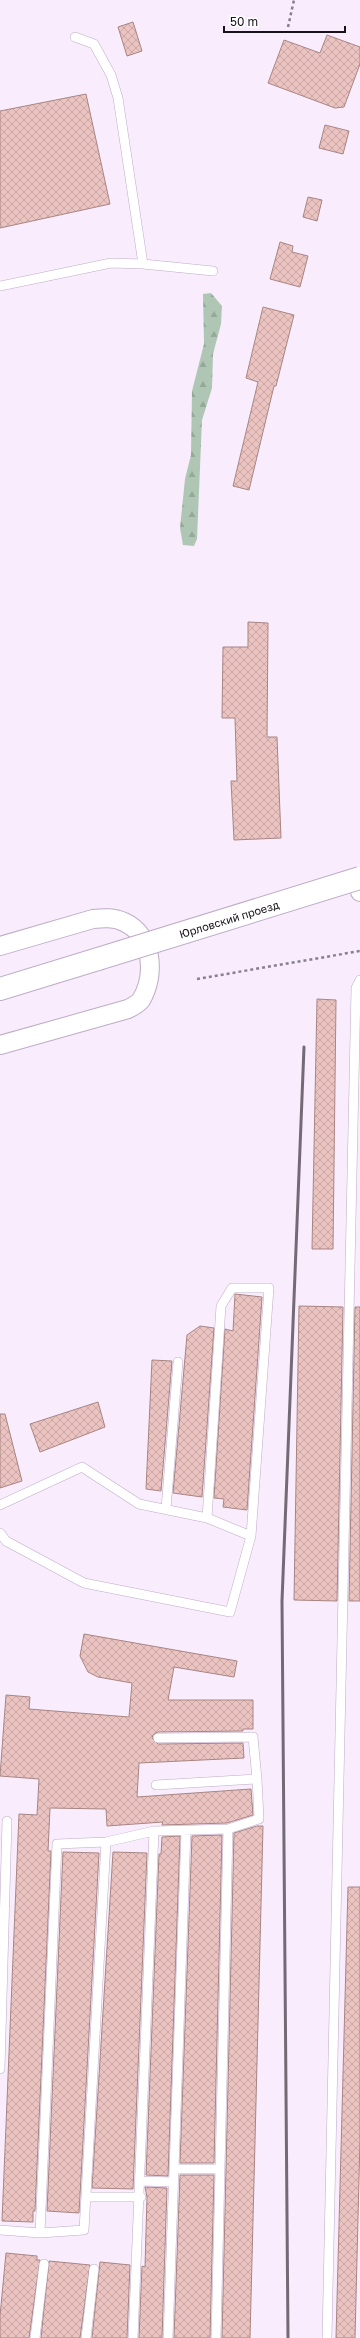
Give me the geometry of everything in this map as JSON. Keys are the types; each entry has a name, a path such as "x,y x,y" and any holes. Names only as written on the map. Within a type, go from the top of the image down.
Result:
{"main road":[{"name":"Юрловский проезд","path":"0,989 360,878"}],"street":[{"path":"0,946 93,919 109,918 123,921 136,929 145,940 149,952 150,968 146,988 140,1002 128,1009 0,1045"}],"lane":[{"path":"75,37 94,44 111,74 118,98 143,264"},
{"path":"0,286 111,263 143,264 213,271"},
{"path":"327,2338 356,988 360,980"},
{"path":"0,1533 6,1541 84,1583 230,1612 252,1536 269,1288 232,1288 222,1306 207,1518"},
{"path":"166,1509 178,1362"},
{"path":"0,1506 82,1467 139,1504 207,1518 252,1536"},
{"path":"40,2233 57,1844 106,1842 154,1832 228,1829 260,1819 253,1737 158,1738"},
{"path":"156,1785 257,1779"},
{"path":"0,2069 7,1821"},
{"path":"216,2338 228,1829"},
{"path":"168,2338 186,1830"},
{"path":"134,2338 141,2197 154,1832"},
{"path":"0,2230 40,2233 84,2230 106,1842"},
{"path":"174,2168 220,2169"},
{"path":"141,2181 174,2182"},
{"path":"86,2197 141,2197"},
{"path":"35,2338 44,2264"},
{"path":"86,2338 94,2269"}],"path":[{"path":"288,27 294,0"},
{"path":"197,979 360,951"}],"green space":[{"path":"211,293 222,306 221,324 213,354 212,388 202,420 197,539 194,546 183,545 180,528 185,479 191,455 192,391 204,344 203,294"}],"building":[{"path":"133,22 142,51 127,56 118,27"},
{"path":"327,35 360,47 360,64 344,107 335,108 268,83 284,40 320,53"},
{"path":"86,94 110,204 0,228 0,111"},
{"path":"325,125 349,131 343,154 319,148"},
{"path":"308,197 322,200 317,221 303,217"},
{"path":"280,242 293,246 292,252 308,256 300,287 270,279"},
{"path":"263,307 294,315 276,386 274,386 249,490 233,486 258,382 246,378"},
{"path":"248,622 268,623 267,737 277,737 281,838 234,840 231,781 237,781 235,718 222,718 223,647 248,647"},
{"path":"317,999 336,1000 333,1249 312,1249"},
{"path":"235,1294 262,1297 247,1510 223,1507 224,1499 214,1498 225,1329 233,1331"},
{"path":"299,1306 343,1307 337,1601 294,1600"},
{"path":"355,1307 360,1307 360,1601 349,1601"},
{"path":"200,1326 214,1328 202,1497 173,1493 187,1335"},
{"path":"152,1360 172,1361 161,1491 146,1489"},
{"path":"98,1402 105,1427 40,1452 30,1424"},
{"path":"0,1414 5,1414 22,1481 0,1488"},
{"path":"84,1634 237,1661 234,1677 174,1667 168,1700 253,1700 253,1729 243,1729 243,1731 158,1732 153,1735 152,1738 158,1744 243,1743 244,1758 139,1763 137,1797 251,1789 253,1815 227,1823 162,1825 163,1822 107,1826 106,1809 50,1808 48,1851 51,1851 35,2211 33,2211 33,2222 2,2221 19,1814 37,1815 39,1779 0,1776 6,1695 30,1697 29,1709 129,1717 132,1683 98,1677 88,1672 80,1656"},
{"path":"257,1826 263,1826 250,2338 222,2338 234,1833"},
{"path":"222,1835 214,2163 180,2163 192,1836"},
{"path":"180,1836 168,2176 146,2175 159,1854 161,1854 162,1837"},
{"path":"63,1852 99,1853 79,2213 47,2211"},
{"path":"113,1852 147,1853 133,2189 92,2188"},
{"path":"348,1887 360,1887 360,2139 355,2338 336,2338"},
{"path":"180,2175 214,2175 210,2338 174,2338"},
{"path":"145,2187 167,2188 162,2338 139,2338 142,2266 145,2267 147,2197"},
{"path":"6,2253 37,2256 37,2260 40,2260 29,2338 0,2338 0,2316"},
{"path":"49,2261 90,2265 80,2338 41,2338"},
{"path":"100,2262 130,2265 127,2338 92,2338"}],"railway":[{"path":"288,2338 282,1601 304,1047"}]}
